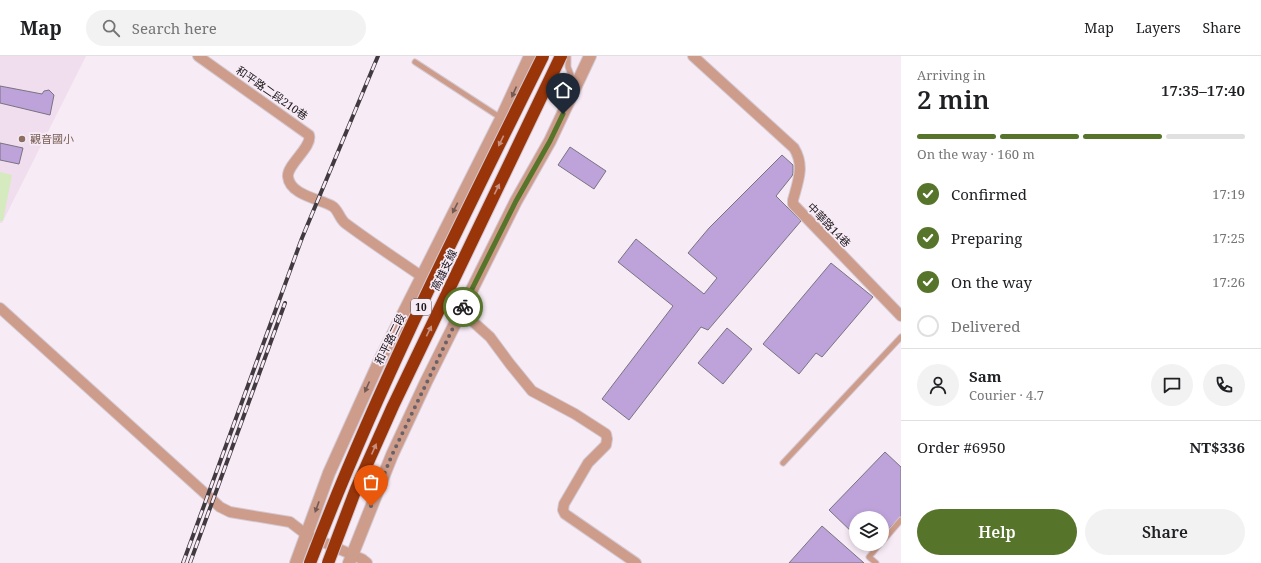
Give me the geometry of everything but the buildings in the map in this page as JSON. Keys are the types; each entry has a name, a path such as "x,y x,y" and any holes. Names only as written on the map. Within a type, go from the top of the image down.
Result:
{"highway":[{"name":"高雄支線","path":"310,563 336,495 423,302 543,56"},
{"name":"高雄支線","path":"328,563 356,489 393,406 561,56"}],"street":[{"name":"和平路二段210巷","path":"198,56 309,135 308,142 288,172 288,179 293,187 310,198 333,206 344,222 421,276"},
{"name":"和平路二段","path":"296,563 332,466 380,360 501,119 530,56"},
{"path":"350,559 392,455 460,311 516,201 550,141 590,56"},
{"name":"中華路14巷","path":"693,56 794,148 799,158 801,169 793,204 901,316"},
{"path":"0,308 220,507 243,514 290,522 307,535 350,559 367,563"},
{"path":"460,311 490,337 532,391 575,414 606,434 606,445 588,463 564,504 563,510 565,514 636,563"}],"lane":[{"path":"568,56 568,67 575,86"},
{"path":"414,62 501,119"},
{"path":"783,463 901,337"},
{"path":"889,534 901,520"},
{"path":"874,551 869,557 876,563"}],"shaded area":[{"name":"觀音國小","path":"0,56 86,56 2,223 0,223"}],"green space":[{"path":"0,172 12,175 3,221 0,221"}],"railway":[{"path":"183,563 302,238 378,56"},
{"path":"190,563 285,303"}],"way so far":[{"path":"371,506 392,455 463,307"}],"place":[{"name":"觀音國小","path":"22,139"}],"route":[{"path":"463,307 516,201 550,141 563,114"}]}
